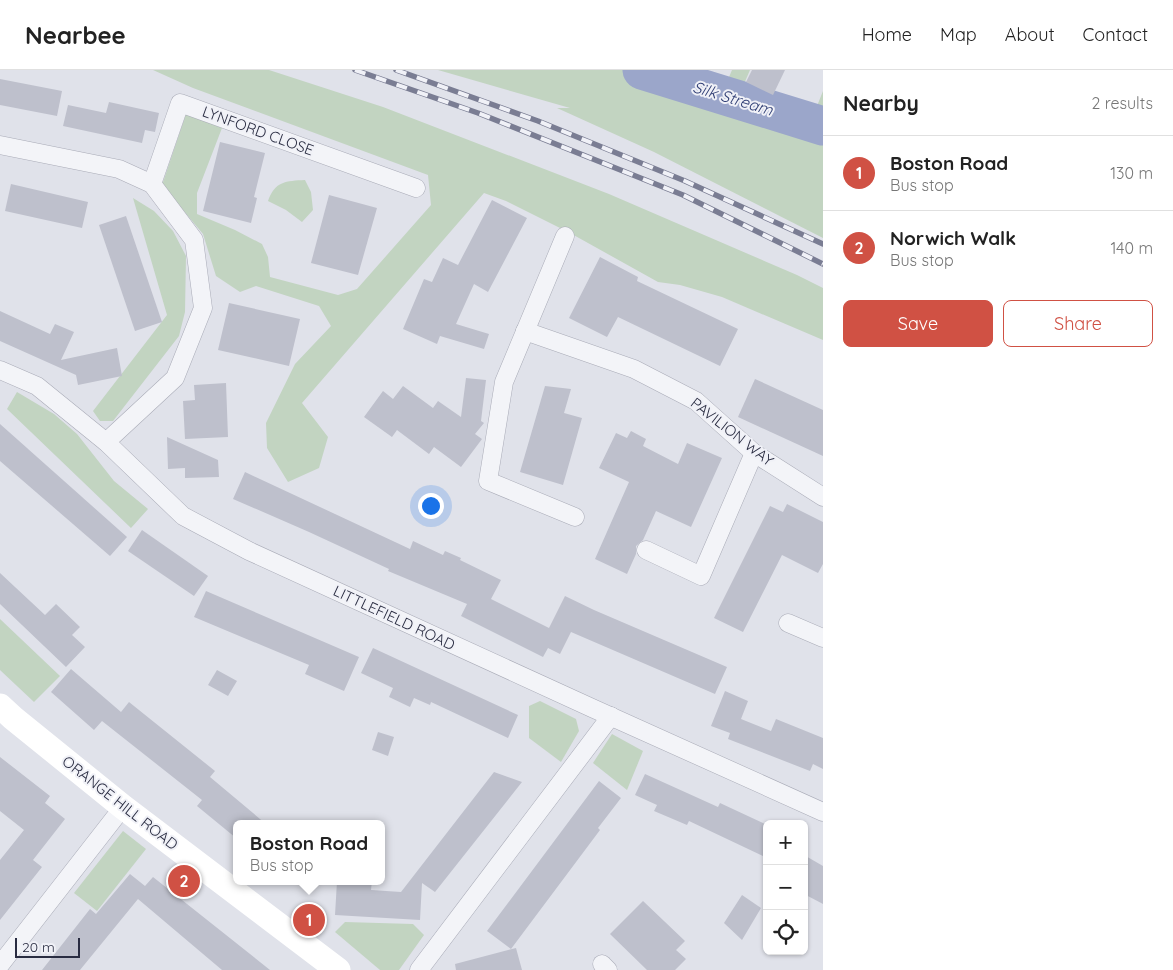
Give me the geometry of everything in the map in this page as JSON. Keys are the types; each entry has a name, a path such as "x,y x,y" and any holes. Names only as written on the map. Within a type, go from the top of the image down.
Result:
{"street":[{"name":"LYNFORD CLOSE","path":"152,184 180,103 416,188"},
{"path":"0,145 118,170 152,184 194,240 203,308 175,378 106,442"},
{"path":"565,236 504,382 488,481 575,517"},
{"name":"PAVILION WAY","path":"525,331 634,369 696,401 754,453 823,497"},
{"name":"LITTLEFIELD ROAD","path":"0,370 37,386 106,442 183,516 249,551 823,812"},
{"path":"646,550 701,576 754,453"},
{"path":"788,623 823,638"},
{"name":"ORANGE HILL ROAD","path":"0,706 122,807 338,970"},
{"path":"419,970 611,716"},
{"path":"0,965 122,807"}],"green space":[{"path":"153,70 269,70 383,107 609,194 823,288 823,340 722,297 680,285 658,282 570,233 506,201 484,193 302,403 328,437 319,468 288,482 267,448 266,423 295,364 331,326 319,306 256,286 240,292 216,276 203,234 162,185 186,114 222,128 197,193 197,214 262,244 268,257 270,277 338,295 357,289 431,205 428,175 193,88"},
{"path":"438,70 672,70 813,116 823,91 823,238 654,152 557,108 570,108"},
{"path":"732,70 750,70 741,91 726,84"},
{"path":"305,180 311,192 313,210 302,222 286,210 268,201 274,189 282,183"},
{"path":"133,198 154,211 173,231 186,256 185,312 179,336 113,421 100,421 93,411 167,315"},
{"path":"17,392 54,414 77,434 114,481 148,509 131,528 7,409"},
{"path":"0,619 60,676 34,702 0,670"},
{"path":"540,701 576,719 579,731 561,762 529,738 529,706"},
{"path":"612,734 643,751 627,790 593,763"},
{"path":"123,831 146,849 97,911 74,893"},
{"path":"345,922 413,924 424,935 399,970 380,970 335,932"}],"building":[{"path":"752,70 785,70 773,95 746,82"},
{"path":"0,79 62,91 57,116 0,105"},
{"path":"109,102 159,113 155,132 145,130 142,143 63,126 68,105 106,113"},
{"path":"220,142 265,153 254,197 257,198 251,223 203,211"},
{"path":"11,184 88,202 82,228 5,211"},
{"path":"329,195 377,208 358,275 311,263"},
{"path":"492,200 527,218 488,292 474,284 456,324 489,334 484,349 440,336 437,344 403,329 424,279 432,282 443,258 458,265"},
{"path":"126,216 162,322 135,331 99,225"},
{"path":"600,257 638,277 637,281 738,329 720,366 618,317 607,337 569,318"},
{"path":"229,303 300,319 289,366 218,350"},
{"path":"0,311 50,334 55,324 74,332 61,360 117,348 122,376 78,385 76,375 0,341"},
{"path":"466,378 486,380 481,421 484,423 475,434 482,439 461,467 434,447 429,454 397,430 392,437 364,417 383,391 393,399 403,386 433,408 438,401 461,417"},
{"path":"755,379 823,410 823,456 738,417"},
{"path":"226,383 228,437 185,439 183,401 195,400 194,385"},
{"path":"545,386 571,389 564,413 582,418 563,485 520,472"},
{"path":"0,424 127,537 110,556 0,461"},
{"path":"631,431 646,439 643,446 678,464 687,443 722,458 691,527 656,511 643,540 636,546 636,554 627,574 595,559 629,482 599,468 616,433 627,438"},
{"path":"167,437 218,460 219,477 185,478 185,468 168,469"},
{"path":"245,472 410,549 413,541 443,555 445,551 461,558 460,560 501,580 491,599 549,628 565,596 727,667 715,694 571,632 560,654 548,648 543,657 461,616 467,604 388,571 389,569 233,499"},
{"path":"787,504 823,522 823,564 818,573 782,555 743,632 714,618 770,506 783,512"},
{"path":"142,530 208,576 194,596 128,551"},
{"path":"0,573 45,615 56,604 80,627 72,635 85,647 66,667 0,604"},
{"path":"206,591 359,657 344,691 305,674 309,665 194,617"},
{"path":"373,648 518,715 508,738 431,702 430,705 414,698 410,707 389,697 393,688 361,673"},
{"path":"71,669 121,712 129,702 215,771 210,777 261,820 233,820 233,836 197,806 202,800 102,721 94,730 51,692"},
{"path":"217,670 237,681 228,696 208,685"},
{"path":"725,691 748,701 741,719 771,731 776,719 823,738 823,769 813,764 810,771 728,739 730,733 711,726"},
{"path":"378,732 394,737 388,756 372,750"},
{"path":"0,757 50,796 45,803 65,819 33,860 42,867 0,920 0,860 24,830 0,811"},
{"path":"494,772 522,782 435,892 422,883 420,920 335,915 337,885 372,885 371,890 401,892"},
{"path":"645,774 718,807 720,803 763,823 763,856 689,821 687,825 654,811 657,805 635,795"},
{"path":"599,781 621,798 598,828 600,830 511,949 487,931"},
{"path":"808,857 823,866 823,904 808,896"},
{"path":"130,874 145,886 153,877 270,970 222,970 138,899 80,970 42,970 90,909 96,914"},
{"path":"742,895 761,908 742,940 724,923"},
{"path":"643,901 685,941 676,950 686,959 675,970 647,970 610,934"},
{"path":"516,948 522,970 456,970 455,964"}],"waterway":[{"name":"Silk Stream","path":"642,70 823,126"}],"railway":[{"path":"355,70 478,113 683,195 823,264"},
{"path":"396,70 538,121 685,181 823,244"}],"place":[{"name":"Norwich Walk","path":"184,881"},
{"name":"Boston Road","path":"309,920"}]}
